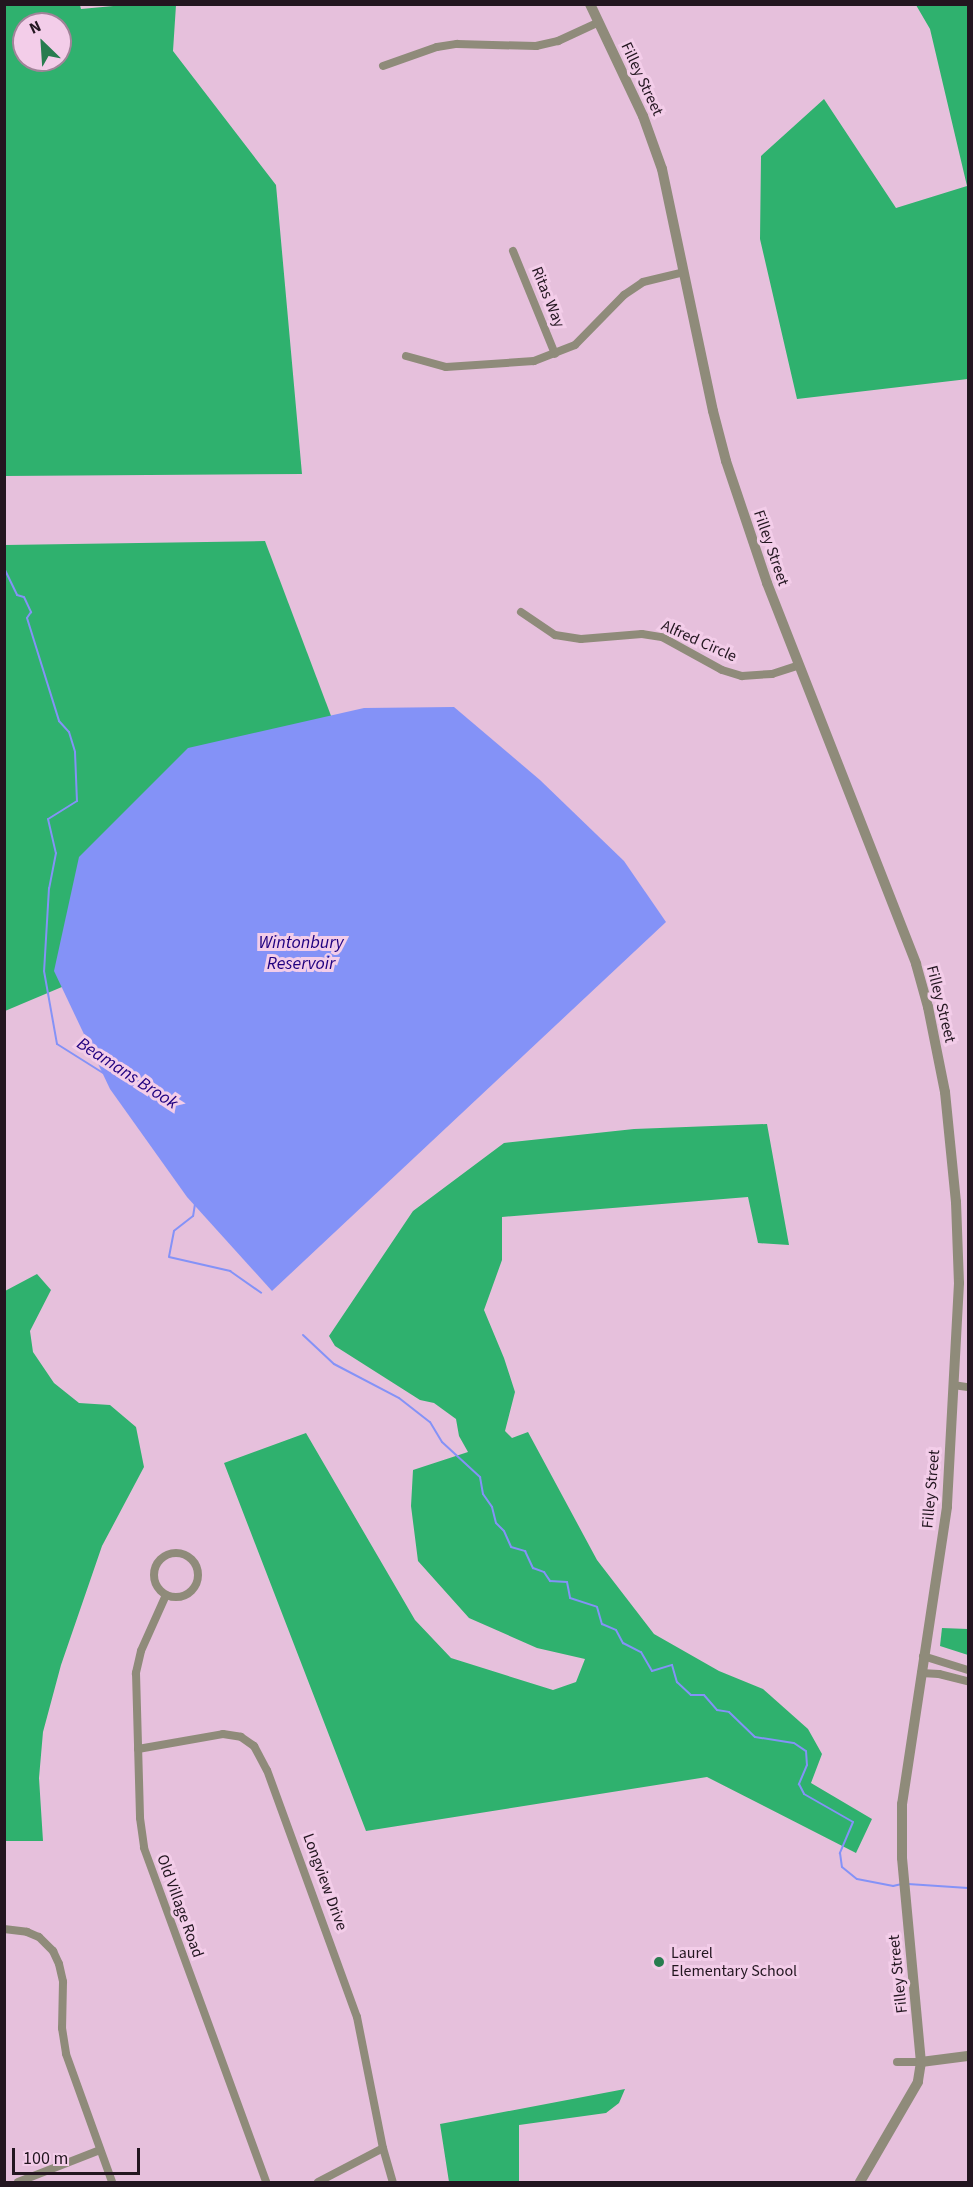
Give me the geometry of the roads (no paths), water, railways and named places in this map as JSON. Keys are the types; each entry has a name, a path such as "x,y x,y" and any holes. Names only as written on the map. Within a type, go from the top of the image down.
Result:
{"street":[{"name":"Filley Street","path":"590,4 644,116 662,169 726,461 767,583 916,964 928,1007 945,1092 956,1202 958,1284 947,1507 902,1804 904,1885 921,2062"},
{"path":"383,66 437,47 457,44 536,46 558,41 598,22"},
{"name":"Ritas Way","path":"513,251 555,354"},
{"path":"406,356 446,367 534,361 575,345 624,295 643,282 684,272"},
{"name":"Alfred Circle","path":"521,612 555,635 581,639 642,634 662,637 722,670 742,676 772,674 799,665"},
{"path":"953,1385 969,1387"},
{"path":"170,1554 184,1555 195,1564 196,1585 180,1597 166,1595 156,1584 154,1569 163,1557 170,1554"},
{"name":"Old Village Road","path":"166,1595 141,1651 136,1674 140,1818 150,1870 266,2182"},
{"path":"923,1656 969,1670"},
{"path":"921,1673 939,1674 969,1681"},
{"name":"Longview Drive","path":"138,1749 223,1734 242,1737 254,1746 272,1781 357,2018 383,2148 393,2182"},
{"path":"4,1929 27,1932 39,1937 53,1951 59,1964 63,1982 62,2028 66,2054 112,2182"},
{"path":"897,2062 921,2062 969,2056"},
{"path":"860,2182 918,2082 921,2062"},
{"path":"318,2182 383,2148"},
{"path":"18,2182 100,2150"}],"water":[{"name":"Wintonbury Reservoir","path":"454,707 540,780 624,861 666,922 272,1291 187,1197 110,1089 54,971 79,857 188,748 364,708"}],"waterway":[{"name":"Beamans Brook","path":"4,568 17,595 24,597 31,612 27,618 59,721 69,732 75,752 77,801 48,819 56,853 49,888 44,971 57,1044 103,1073"},
{"name":"Beamans Brook","path":"195,1204 193,1216 174,1231 169,1257 230,1271 261,1293"},
{"name":"Beamans Brook","path":"303,1335 334,1364 399,1398 430,1422 442,1442 480,1477 483,1494 492,1507 496,1523 504,1531 511,1547 525,1551 533,1568 544,1572 550,1581 567,1582 570,1598 597,1607 602,1624 616,1630 623,1643 641,1652 652,1671 672,1665 677,1682 691,1695 704,1695 717,1710 729,1712 755,1737 794,1743 806,1751 807,1765 799,1784 804,1794 853,1822 840,1853 842,1867 857,1879 893,1886 902,1884"},
{"name":"Beamans Brook","path":"908,1884 968,1888"}],"place":[{"name":"Laurel Elementary School","path":"659,1962"}]}
